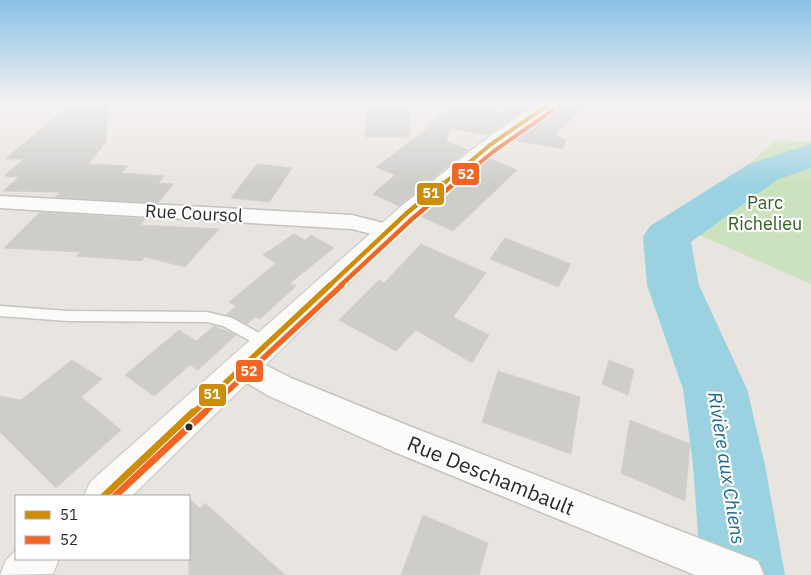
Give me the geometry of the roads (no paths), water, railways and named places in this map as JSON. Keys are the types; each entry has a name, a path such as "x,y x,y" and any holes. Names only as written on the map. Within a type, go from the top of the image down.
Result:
{"street":[{"path":"105,495 387,231 484,147 508,131"},
{"name":"Rue Coursol","path":"0,202 352,222 387,231"},
{"name":"Rue Deschambault","path":"254,354 280,387 404,440 744,575"},
{"path":"21,575 37,560"}],"lane":[{"path":"0,311 68,316 207,317 227,322 254,354"}],"waterway":[{"name":"Rivière aux Chiens","path":"743,575 729,465 715,389 673,285 667,237 763,172 811,155"}],"park label":[{"name":"Parc Richelieu","path":"765,212"}]}
